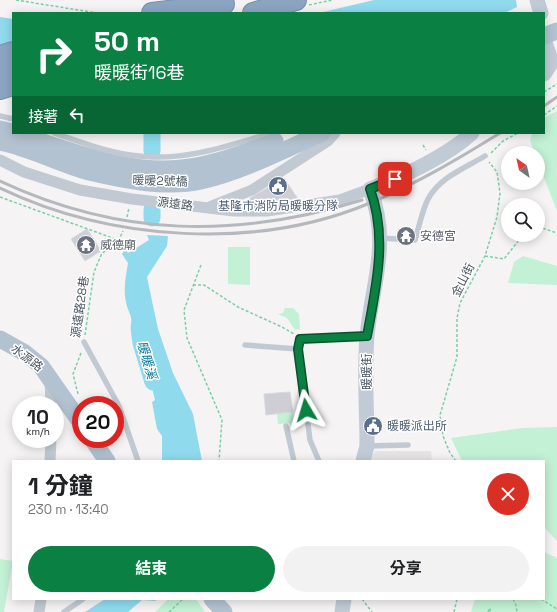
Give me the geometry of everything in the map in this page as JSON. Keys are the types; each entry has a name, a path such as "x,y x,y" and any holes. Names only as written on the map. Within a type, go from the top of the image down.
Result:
{"highway":[{"path":"256,12 296,0"},
{"path":"159,12 231,2"},
{"path":"199,12 231,2"},
{"path":"0,56 12,52"},
{"path":"0,74 12,70"},
{"path":"0,89 12,86"}],"main road":[{"path":"545,27 557,21"},
{"path":"545,36 557,30"},
{"name":"暖暖2號橋","path":"0,129 12,132"},
{"name":"暖暖2號橋","path":"17,134 108,162 158,169 189,168 205,164 254,150 293,134"},
{"name":"暖暖2號橋","path":"0,142 88,171 137,182 177,183 207,179 255,162 319,134"},
{"name":"水源路","path":"0,339 25,353 41,366 49,376"},
{"path":"49,376 72,410"},
{"path":"98,448 106,460"},
{"path":"213,600 224,612"}],"street":[{"path":"537,0 541,12"},
{"path":"545,43 552,62 545,72"},
{"name":"源遠路","path":"0,160 24,172 80,190 132,199 206,208 252,190 328,141 334,134"},
{"path":"206,208 267,211 340,200 402,176 444,153 471,134"},
{"name":"暖暖街","path":"363,460 367,446 367,336 379,269 380,238 377,210 370,189"},
{"name":"水源路","path":"49,376 50,396"},
{"path":"50,460 51,448"},
{"path":"39,612 41,600"},
{"path":"223,600 228,612"},
{"path":"342,612 344,600"}],"lane":[{"path":"0,116 12,119"},
{"path":"57,134 99,149 132,156 164,156 192,154 221,148 268,134"},
{"path":"380,238 415,240 428,199 437,187 450,176 485,156"},
{"path":"319,460 310,440 298,349 300,339 367,336"},
{"path":"84,342 119,406 138,460"},
{"path":"246,345 298,349"},
{"path":"286,426 294,460"},
{"path":"367,446 408,445"},
{"path":"64,612 82,600"}],"path":[{"path":"16,0 90,12"},
{"path":"545,91 557,84"},
{"path":"545,114 557,106"},
{"path":"485,156 494,151 503,141 516,134"},
{"name":"金山街","path":"455,460 450,453 443,436 440,415 457,357 457,318 460,303 485,256 497,217 500,193 497,172 485,156"},
{"path":"0,197 119,240"},
{"path":"545,229 557,233"},
{"name":"源遠路28巷","path":"78,394 73,374 84,342 94,272 102,253 117,244 123,231"},
{"path":"485,256 504,259 517,242"},
{"path":"201,265 184,310 187,338 222,420 219,460"},
{"path":"192,286 204,284 238,307 282,326 300,339"},
{"path":"169,612 181,600"},
{"path":"363,600 372,612"},
{"path":"454,612 457,600"},
{"path":"514,600 517,612"},
{"path":"543,600 557,609"}],"shaded area":[{"path":"375,451 431,451 432,460 370,460"}],"green space":[{"path":"557,111 557,211 545,180 545,146 532,146 530,141 532,134 545,134 545,117"},
{"path":"228,247 250,247 250,285 228,284"},
{"path":"523,256 557,266 557,285 508,283 514,262"},
{"path":"285,308 293,308 299,314 300,329 295,330 287,318 278,314 283,313"},
{"path":"293,412 294,423 278,424 277,414"},
{"path":"557,427 557,541 545,528 545,460 462,460 451,438 523,428"},
{"path":"545,552 557,558 557,612 471,612 475,600 545,600"},
{"path":"0,559 12,561 12,567 4,612 0,612"},
{"path":"167,600 197,600 205,612 155,612"}],"water":[{"path":"374,0 516,0 517,7 506,12 323,12"},
{"path":"0,17 12,19 12,87 0,83"},
{"path":"147,235 168,236 167,246 147,277 158,329 173,373 193,414 202,460 162,460 162,436 157,429 152,402 155,400 139,332 132,324 125,297 128,263 122,254 125,249 128,253 149,240"},
{"path":"103,600 142,600 128,612 85,612"}],"building":[{"name":"基隆市消防局暖暖分隊","path":"284,178 298,199 266,204 250,204 250,198"},
{"name":"威德廟","path":"87,229 101,251 85,261 71,239"},
{"path":"290,392 293,412 266,415 264,394"}],"waterway":[{"name":"暖暖溪","path":"152,134 152,151"},
{"name":"暖暖溪","path":"152,210 152,218"},
{"name":"暖暖溪","path":"142,309 139,328 141,343 153,382"}],"railway":[{"path":"545,105 557,97"},
{"path":"0,188 43,206 89,219 136,229 184,233 232,233 280,228 326,218 370,203 404,188 436,171 498,134"},
{"path":"0,181 45,199 90,213 134,222 179,226 224,226 270,221 315,213 362,200"}],"place":[{"name":"基隆市消防局暖暖分隊","path":"278,186"},
{"name":"安德宮","path":"406,236"},
{"name":"威德廟","path":"86,245"},
{"name":"暖暖派出所","path":"373,426"}],"route":[{"path":"306,410 298,349 300,339 367,336 379,269 380,238 377,210 370,189 395,179"}]}
